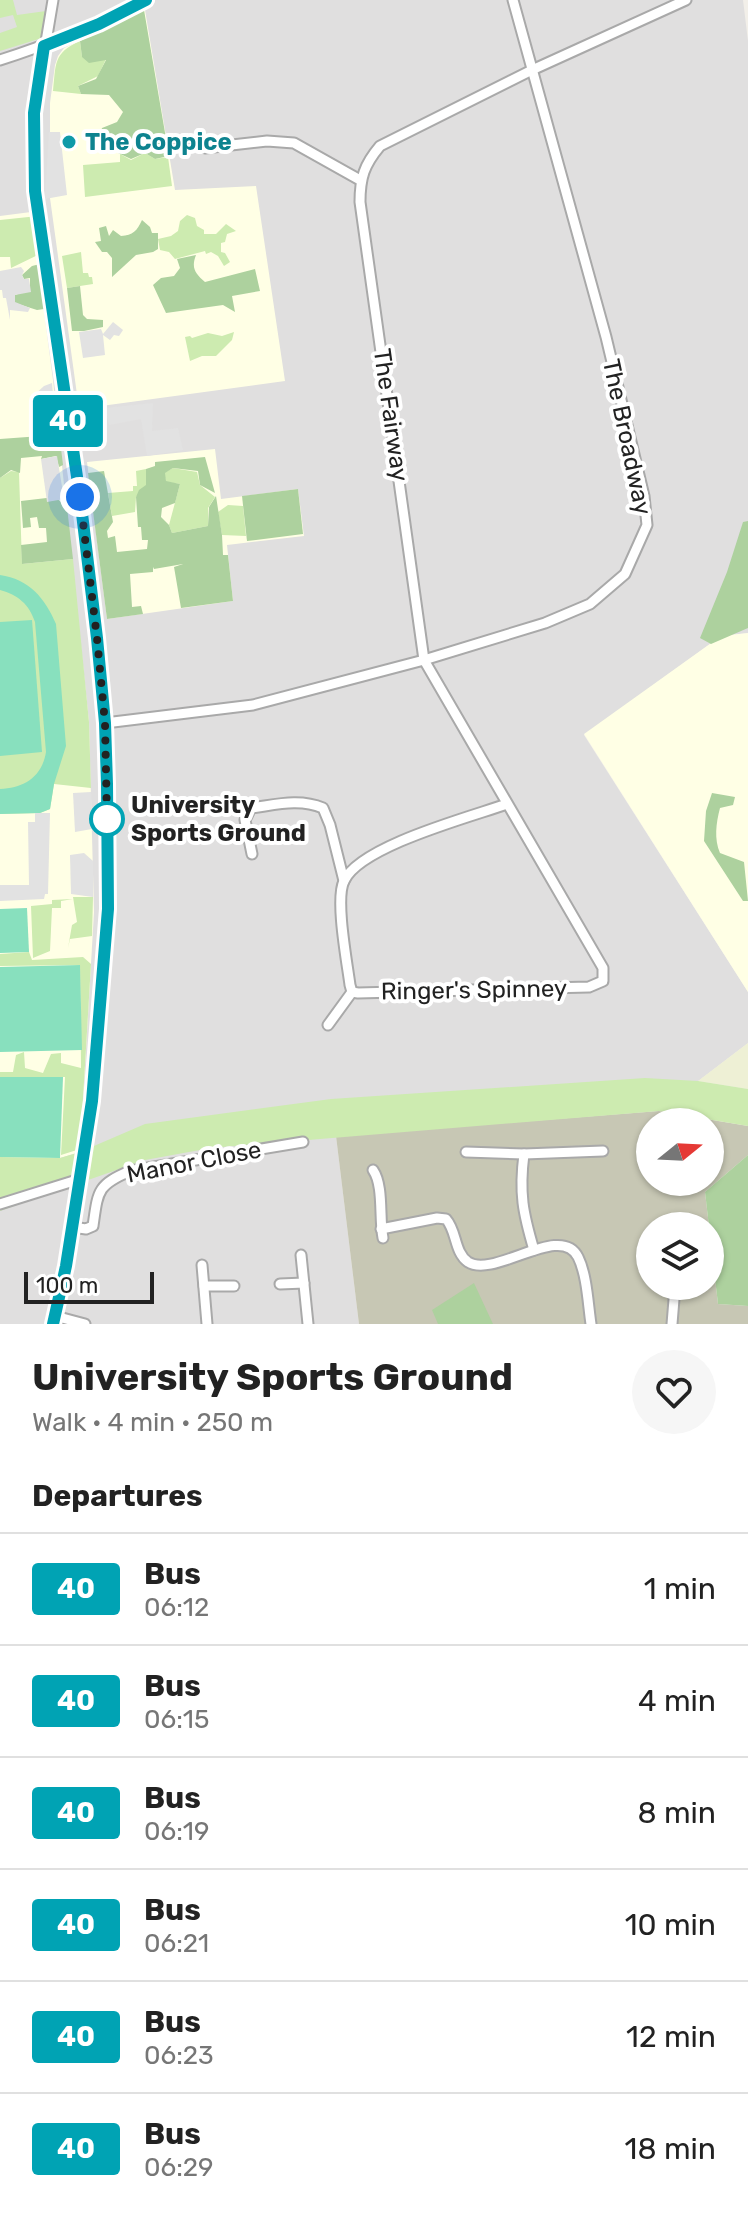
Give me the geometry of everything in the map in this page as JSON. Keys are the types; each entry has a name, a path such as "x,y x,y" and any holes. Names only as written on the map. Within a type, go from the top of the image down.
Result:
{"street":[{"path":"53,0 34,113 35,191 80,497 105,723 108,909 92,1101 54,1320 85,1324"},
{"path":"0,60 99,24 146,0"},
{"name":"The Broadway","path":"105,723 253,705 424,660 545,623 590,604 625,574 647,525 644,496 606,337 513,0"},
{"path":"205,148 267,141 294,143 360,180 370,158 380,146 532,70 686,0"},
{"name":"The Fairway","path":"360,180 360,202 424,660 603,968 603,981"},
{"name":"Ringer's Spinney","path":"252,854 245,820 251,808 310,802 323,808 344,881 340,899 352,992 589,987 603,981"},
{"path":"344,881 361,860 386,847 507,804"},
{"path":"328,1025 352,992"},
{"name":"Manor Close","path":"72,1227 86,1229 93,1226 101,1189 108,1180 130,1171 303,1142"},
{"path":"466,1152 524,1154 603,1151"},
{"path":"524,1154 521,1199 534,1250"},
{"path":"373,1170 378,1177 382,1233 437,1218 446,1219 462,1256 476,1266 489,1265 534,1250 563,1246 575,1252 581,1267 591,1324"},
{"path":"0,1204 80,1179"},
{"path":"301,1255 308,1324"},
{"path":"194,1324 207,1323 202,1265"},
{"path":"280,1284 304,1283"},
{"path":"204,1286 234,1286"},
{"path":"672,1324 673,1300"}],"shaded area":[{"path":"0,0 743,0 748,41 748,633 721,636 584,735 748,992 748,1043 663,1108 636,1108 636,1113 336,1136 359,1324 0,1324"},
{"path":"145,10 175,190 256,186 285,381 79,409 50,198 50,103 55,65 64,48"},
{"path":"49,132 60,132 67,195 45,199"},
{"path":"31,212 53,380 89,722 94,912 80,1152 0,1176 0,216"},
{"path":"21,267 24,279 29,279 31,292 15,295 15,302 30,308 28,312 10,310 10,320 6,298 0,290 0,271"},
{"path":"113,322 123,330 110,340 103,335 105,355 83,358 79,332 101,329 103,334"},
{"path":"52,383 56,430 33,431 31,398"},
{"path":"153,403 152,431 178,428 183,450 147,456 141,419 109,425 105,408"},
{"path":"215,449 221,499 298,489 304,536 227,545 233,601 107,619 87,462"},
{"path":"57,456 64,499 47,502 41,459"},
{"path":"748,633 748,992 584,734 721,636"},
{"path":"91,792 92,829 75,832 73,793"},
{"path":"35,813 50,813 48,894 44,899 0,901 0,885 29,885 28,822 35,822"},
{"path":"84,853 93,861 93,897 71,894 70,855"},
{"path":"748,1043 748,1089 698,1081"},
{"path":"636,1113 636,1196 705,1196 707,1212 636,1212 636,1300 718,1300 718,1304 748,1306 748,1324 359,1324 336,1136"},
{"path":"724,1122 748,1126 748,1155 724,1176"}],"green space":[{"path":"0,0 13,0 17,15 46,11 42,38 0,51 0,33 17,27 13,15 0,18"},
{"path":"144,10 169,156 155,159 145,153 131,159 118,153 117,145 97,146 102,128 117,122 123,112 109,95 81,94 78,86 96,79 106,60 89,63 82,57 80,41"},
{"path":"80,41 82,57 106,59 98,76 78,86 81,94 53,91 60,55"},
{"path":"145,153 155,159 168,157 172,186 85,197 83,165 120,162 120,154 131,160"},
{"path":"187,215 195,218 204,234 216,234 226,224 236,231 227,234 225,242 221,243 221,252 230,262 224,266 218,256 211,252 175,259 169,252 160,250 158,239 178,231 180,221"},
{"path":"38,216 44,252 11,268 10,257 0,257 0,220"},
{"path":"142,220 152,233 158,233 158,249 136,255 112,277 112,258 107,252 102,252 95,242 101,241 99,228 106,226 109,236 113,230 121,236 134,232"},
{"path":"81,252 83,273 92,277 93,284 67,288 62,256"},
{"path":"196,255 195,270 205,282 255,269 260,291 232,296 235,312 223,305 166,313 153,285 161,278 174,276 180,268 177,259"},
{"path":"44,263 51,308 37,310 15,303 15,295 30,290 30,278 24,279 22,275 32,266"},
{"path":"80,286 83,315 87,319 103,320 103,327 72,331 67,288"},
{"path":"234,332 232,340 216,356 202,356 190,361 185,337 208,333 222,336"},
{"path":"59,432 63,465 59,467 56,456 21,458 20,473 11,470 0,478 0,439"},
{"path":"205,457 215,493 200,485 198,471 173,468 165,473 166,481 180,484 175,503 162,508 161,517 172,533 208,526 209,507 216,496 223,555 228,555 233,601 181,608 174,567 183,564 153,567 153,572 130,574 132,607 141,606 143,614 107,619 88,473 104,471 113,522 107,531 108,538 115,536 117,552 147,549 148,540 142,540 141,527 138,527 136,497 146,485 146,469 155,466 155,462"},
{"path":"173,468 197,472 200,485 215,497 208,508 208,526 172,533 169,525 180,484 166,482 164,473"},
{"path":"146,469 146,486 136,497 135,512 112,516 108,493 133,491 133,486 137,486 136,471"},
{"path":"11,471 19,472 22,564 73,559 89,722 91,788 54,784 50,809 40,813 0,814 0,478"},
{"path":"298,489 303,534 247,541 242,496"},
{"path":"55,497 67,507 73,559 22,564 21,545 47,542 46,528 39,528 37,517 30,518 31,527 23,528 21,501"},
{"path":"228,505 243,506 246,536 222,535 218,512"},
{"path":"748,521 748,628 711,644 700,638 743,522"},
{"path":"0,575 28,585 35,591 56,624 66,746 50,809 40,813 0,814 0,789 30,780 44,761 46,752 35,622 22,601 0,590"},
{"path":"32,620 42,752 0,756 0,622"},
{"path":"712,793 735,797 733,805 720,808 717,842 720,853 744,862 748,901 743,901 704,841 706,811"},
{"path":"73,897 93,897 92,936 70,939 68,948 72,925 77,922"},
{"path":"73,899 61,901 61,908 52,908 50,951 33,958 31,906 52,904 52,900"},
{"path":"27,908 29,952 0,953 0,909"},
{"path":"29,952 32,960 83,957 91,964 80,1149 61,1155 65,1077 0,1077 0,1072 13,1072 16,1055 24,1052 25,1068 43,1073 51,1054 61,1053 61,1063 81,1068 80,965 0,966 0,954"},
{"path":"80,965 82,1050 0,1052 0,967"},
{"path":"0,1077 63,1077 60,1158 0,1157"},
{"path":"645,1078 698,1081 748,1089 748,1126 724,1122 724,1108 636,1108 636,1113 211,1148 145,1160 0,1211 0,1157 60,1158 145,1124 331,1099"},
{"path":"748,1155 748,1306 718,1304 718,1300 724,1300 724,1212 707,1212 705,1196 724,1196 724,1176"},
{"path":"474,1283 493,1324 438,1324 432,1310"}],"bus line":[{"name":"40","path":"53,1324 66,1266 92,1101 108,909 107,784 105,723 80,497 35,191 34,113 44,46 99,24 146,0"}],"place":[{"name":"The Coppice","path":"69,142"},
{"name":"University Sports Ground","path":"107,819"}],"route":[{"path":"80,497 105,723 107,819"}]}
